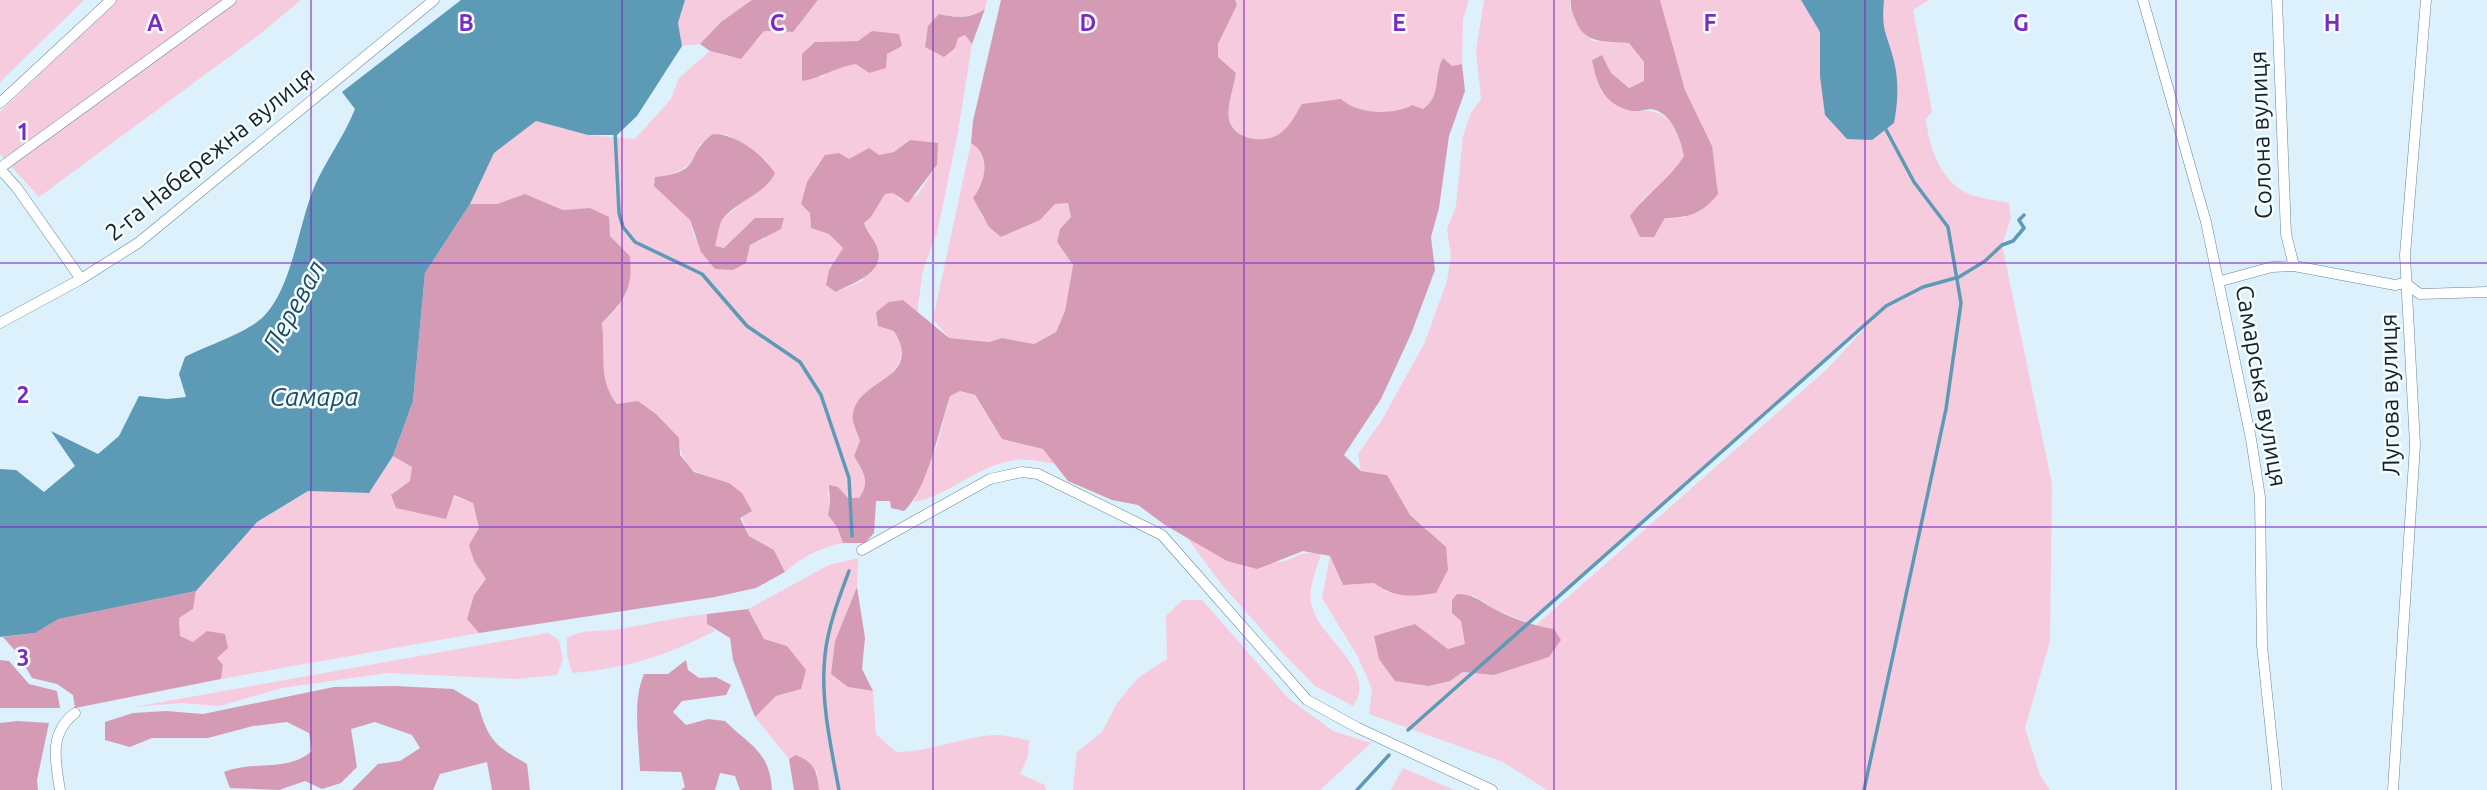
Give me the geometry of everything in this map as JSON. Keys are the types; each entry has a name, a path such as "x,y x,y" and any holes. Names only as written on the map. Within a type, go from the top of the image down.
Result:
{"street":[{"path":"0,103 111,0"},
{"path":"81,279 0,168 231,0"},
{"name":"2-га Набережна вулиця","path":"0,323 81,279 138,243 434,0"},
{"name":"Самарська вулиця","path":"2143,0 2221,281 2260,497 2262,646 2277,790"},
{"name":"Солона вулиця","path":"2277,0 2286,234 2294,267"},
{"name":"Лугова вулиця","path":"2393,790 2415,445 2410,307 2405,282 2426,0"},
{"path":"2221,281 2272,267 2294,267 2395,285 2405,282 2420,294 2487,292"},
{"path":"862,550 989,479 1022,472 1038,474 1161,535 1287,681 1307,699 1359,728 1492,790"},
{"path":"60,790 56,762 58,736 62,723 75,713"}],"shaded area":[{"path":"0,0 84,0 0,82"},
{"path":"117,0 301,0 260,34 39,197 0,154 0,112"},
{"path":"685,0 752,0 700,44 682,46 678,23"},
{"path":"752,0 818,0 793,32 764,31 741,59 710,51 700,44 721,22"},
{"path":"818,0 987,0 985,9 968,16 939,14 955,48 958,38 965,35 972,44 958,132 937,233 923,270 917,313 903,300 894,331 900,344 899,364 886,379 858,401 860,441 854,456 864,477 865,487 859,498 848,498 838,487 827,492 830,503 828,515 837,527 843,543 812,553 785,572 774,550 749,536 729,483 694,470 684,458 679,438 631,414 620,406 605,386 602,323 618,307 630,256 610,236 590,208 563,210 525,194 497,204 470,204 494,152 536,121 588,135 635,139 671,99 679,78 710,51 731,57 757,41 764,31 793,32","holes":["872,31 856,64 834,67 821,78 815,42 858,41","726,134 767,161 770,183 750,195 721,221 714,246 724,248 735,238 766,238 750,245 746,263 733,270 694,237 690,220 655,177 684,168 693,159 700,144","910,140 937,165 917,196 900,200 893,192 885,194 871,217 864,223 878,248 862,281 836,292 829,270 843,248 829,234 811,227 810,213 801,204 807,182 868,149 879,155 894,152"]},
{"path":"1001,0 1235,0 1237,5 1218,44 1218,57 1236,73 1229,105 1230,123 1240,134 1254,139 1270,138 1283,131 1302,104 1341,99 1356,108 1375,112 1395,111 1412,105 1423,109 1433,98 1443,58 1452,66 1462,64 1465,91 1449,136 1439,208 1431,237 1435,270 1411,334 1381,399 1344,455 1361,471 1387,475 1410,515 1446,547 1448,570 1436,593 1404,595 1374,583 1343,585 1330,556 1303,551 1257,569 1227,561 1165,525 1138,505 1112,500 1068,481 1043,449 1002,439 975,395 960,391 950,396 926,474 912,502 904,511 891,508 890,501 876,501 874,533 865,543 843,543 837,527 828,515 829,485 838,487 848,498 859,498 863,492 864,477 854,456 860,441 853,414 857,402 896,369 901,360 901,347 894,331 878,326 876,312 889,302 903,300 949,338 989,342 1002,338 1034,344 1056,332 1065,311 1073,265 1057,242 1060,229 1071,217 1068,203 1055,204 1040,220 1001,237 989,227 973,198 981,185 984,162 978,148 971,143 973,121"},
{"path":"1235,0 1469,0 1463,19 1462,64 1452,66 1443,59 1433,98 1423,109 1412,106 1400,111 1372,112 1330,105 1303,104 1284,131 1270,138 1254,139 1240,134 1230,123 1229,105 1236,73 1218,57 1218,44 1237,5"},
{"path":"1484,0 1571,0 1570,7 1592,41 1629,43 1644,62 1645,81 1629,88 1611,73 1602,55 1592,60 1634,112 1654,112 1669,120 1678,136 1684,156 1670,177 1641,201 1640,237 1654,237 1665,218 1684,218 1712,146 1685,90 1660,0 1929,0 1913,10 1932,112 1926,119 1934,153 1944,173 1961,189 1971,195 2009,203 2011,218 2002,245 2052,484 2050,641 2025,728 2040,775 2050,790 1547,790 1503,762 1369,714 1372,689 1358,657 1322,598 1330,556 1343,585 1374,583 1387,592 1427,529 1410,515 1387,475 1361,471 1358,454 1382,420 1425,342 1447,281 1451,256 1447,229 1456,206 1463,136 1471,113 1481,99 1476,51","holes":["1878,314 1827,369 1535,626 1554,629 1549,657 1494,675 1463,672 1450,681 1429,686 1395,680 1415,624 1448,649 1465,644 1461,621 1473,595 1496,610 1529,623"]},
{"path":"1571,0 1660,0 1685,90 1712,146 1718,194 1707,206 1694,213 1665,218 1654,237 1640,237 1630,216 1684,156 1679,137 1668,119 1658,111 1622,108 1603,93 1592,60 1602,55 1611,73 1629,88 1644,81 1644,62 1629,43 1598,40 1585,34 1574,16"},
{"path":"985,9 972,44 965,35 958,38 955,48 944,57 925,47 928,26 939,14 963,17"},
{"path":"872,31 899,34 902,46 887,54 886,68 869,73 856,64 802,81 802,54 815,42 858,41"},
{"path":"713,134 731,137 748,146 775,173 765,187 722,220 715,246 724,248 755,218 784,218 781,229 750,245 746,263 733,270 715,269 701,252 690,220 654,186 655,177 671,175 687,167 698,149"},
{"path":"910,140 938,143 937,165 908,203 893,193 885,194 871,217 864,223 877,247 877,264 859,281 836,292 826,285 829,270 843,248 829,234 811,228 810,213 801,204 807,182 825,155 839,153 849,159 869,148 879,155 894,152"},
{"path":"971,143 978,149 984,166 980,214 1001,237 1040,220 1054,204 1068,203 1071,217 1060,229 1057,242 1073,265 1065,311 1056,332 1033,344 1002,338 989,342 949,338 933,319"},
{"path":"525,194 563,210 590,208 609,217 610,236 630,256 631,267 626,293 602,323 605,375 611,395 617,404 638,401 656,414 679,438 680,455 694,472 729,483 742,493 752,511 740,518 749,536 774,550 785,572 756,588 715,597 479,633 467,619 474,595 486,579 474,561 469,545 479,528 473,503 454,495 446,519 396,508 391,495 410,481 412,467 393,456 413,401 425,273 470,204 497,204"},
{"path":"960,391 974,395 1002,439 1043,449 1058,464 1025,460 1002,463 940,493 914,502 937,446 950,396"},
{"path":"393,456 412,467 410,481 473,503 479,528 474,561 486,579 474,595 467,619 479,633 221,679 223,665 180,636 179,618 193,609 196,591 257,522 308,491 369,493"},
{"path":"1185,535 1232,552 1270,561 1285,561 1307,553 1321,554 1311,587 1312,607 1325,631 1354,668 1359,681 1359,693 1353,706 1315,686 1223,586"},
{"path":"858,558 857,587 835,641 831,674 849,687 873,691 876,734 896,752 921,750 970,738 996,735 1029,740 1028,756 1020,774 1045,785 1046,790 819,790 817,771 796,756 789,759 755,717 776,696 801,689 787,646 764,640 748,609 829,565"},
{"path":"857,587 865,638 862,669 873,691 848,687 831,674 835,641"},
{"path":"196,591 193,609 179,618 180,636 193,642 207,631 225,634 228,648 217,658 223,665 221,679 75,708 73,695 57,684 32,678 18,654 3,637 35,633 57,619"},
{"path":"1457,594 1474,597 1517,619 1554,629 1561,640 1549,657 1494,675 1463,672 1450,681 1429,686 1395,681 1379,659 1374,636 1415,624 1448,649 1465,644 1461,621 1452,613 1452,600"},
{"path":"1182,600 1202,600 1288,698 1333,731 1371,743 1320,790 1073,790 1077,752 1102,732 1117,703 1138,678 1167,659 1166,616"},
{"path":"748,609 764,639 787,646 806,670 801,689 776,696 755,717 733,660 730,638 707,624 707,614"},
{"path":"707,614 707,624 715,631 679,647 629,664 572,673 567,655 567,638 587,632"},
{"path":"548,633 559,640 563,660 557,675 516,679 387,673 282,688 220,706 181,703 134,707"},
{"path":"0,660 9,661 29,684 57,691 60,708 0,708"},
{"path":"686,660 688,670 699,678 716,677 731,685 726,695 682,701 673,712 686,725 708,719 725,721 763,757 772,790 740,790 735,776 720,773 715,790 681,790 685,787 681,772 640,771 637,708 644,674 668,674"},
{"path":"334,687 453,689 478,704 485,726 494,741 527,764 530,790 492,790 487,762 440,774 433,790 352,790 378,764 400,761 420,748 412,735 375,722 351,729 357,767 341,783 322,789 305,781 279,790 230,788 224,772 291,762 312,751 309,733 287,722 253,726 208,738 152,738 130,747 105,740 105,722 133,713 166,711 203,714"},
{"path":"0,723 49,723 37,780 38,790 0,790"},
{"path":"796,755 814,768 819,790 794,790 789,759"},
{"path":"1403,768 1454,790 1391,790"}],"water":[{"name":"Самара","path":"461,0 685,0 678,23 682,46 637,116 617,135 588,135 536,121 494,153 470,204 425,273 413,401 393,456 369,493 308,491 257,522 196,591 58,619 35,633 0,637 0,469 16,470 44,492 75,466 51,431 98,454 119,436 139,396 167,399 186,397 179,374 185,357 255,324 272,306 280,292 313,190 355,109 342,92"},
{"path":"1801,0 1884,0 1884,26 1896,69 1897,100 1894,123 1872,140 1847,139 1825,115 1820,76 1820,32"}],"waterway":[{"path":"1864,790 1946,409 1961,303 1948,227 1914,182 1884,126"},
{"path":"615,131 619,213 623,227 635,242 702,274 747,326 800,362 821,395 849,478 852,536"},
{"path":"1408,730 1886,306 1923,287 1959,277 1985,261 2002,245 2013,241 2024,228 2019,220 2024,215"},
{"path":"839,790 827,723 824,672 834,612 849,571"},
{"path":"1357,790 1389,755"}],"water label":[{"name":"Перевал","path":"294,306"}]}
